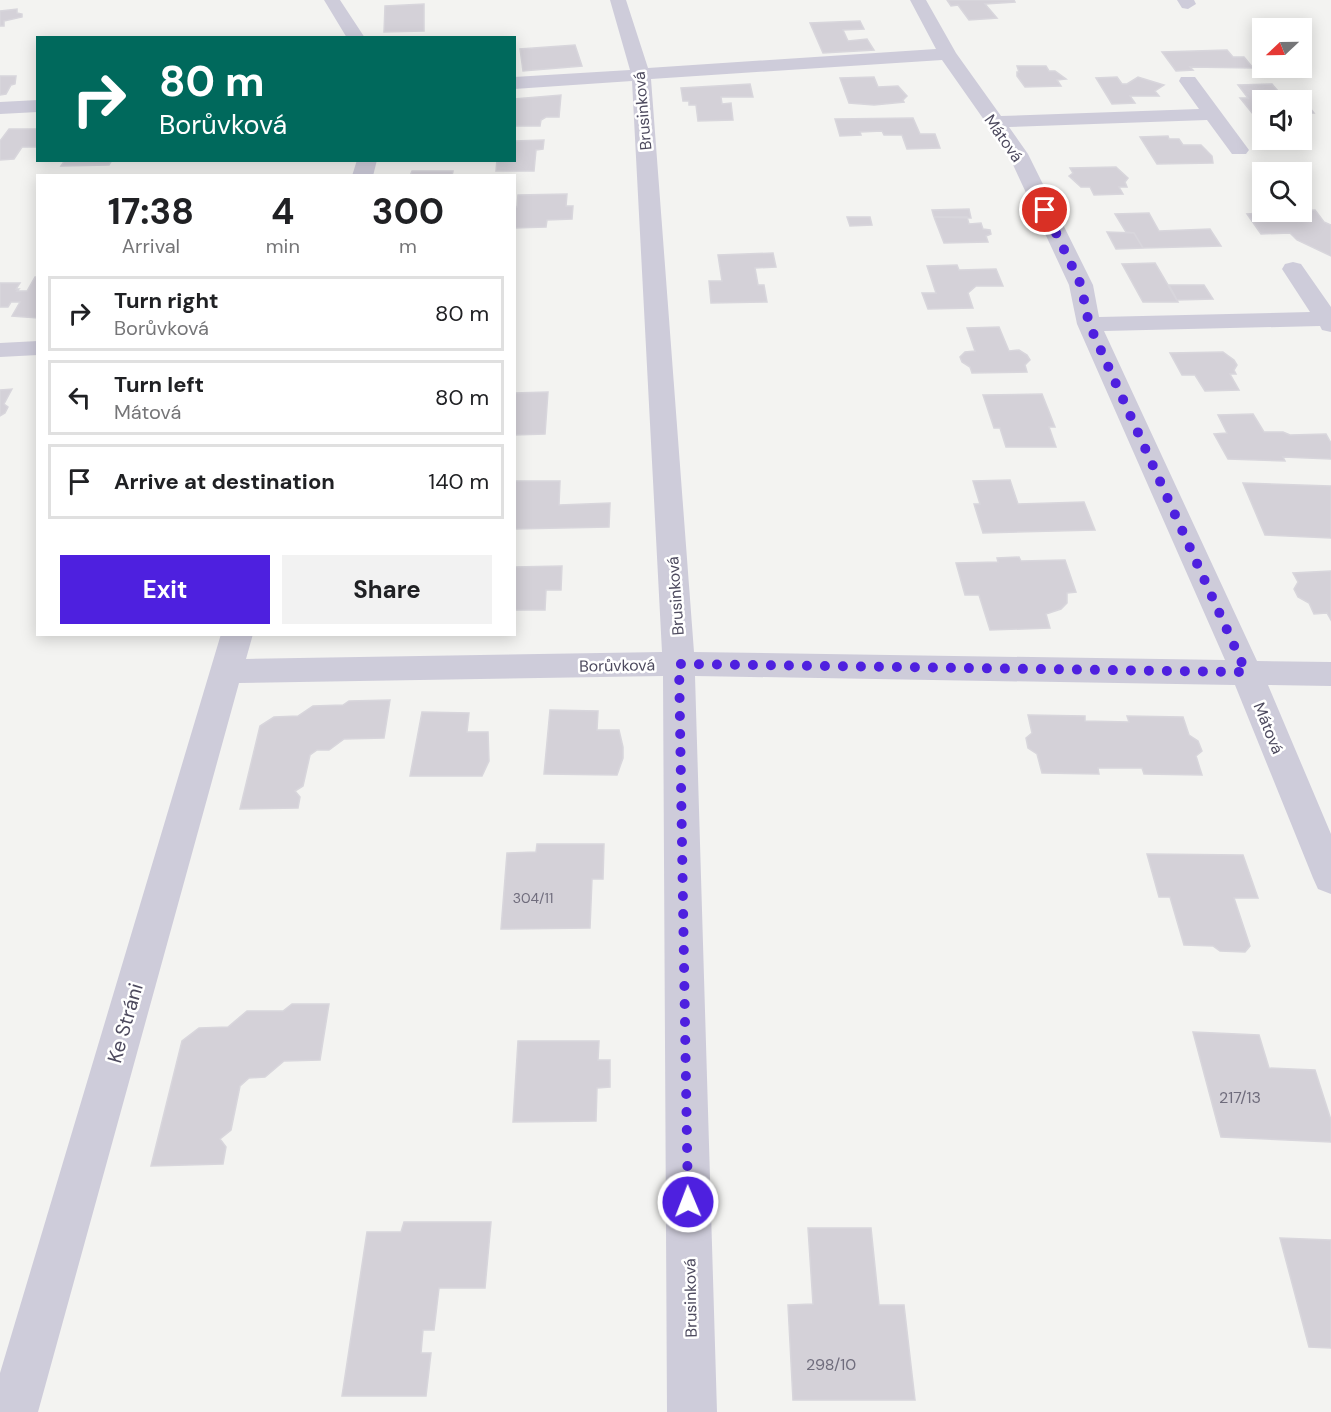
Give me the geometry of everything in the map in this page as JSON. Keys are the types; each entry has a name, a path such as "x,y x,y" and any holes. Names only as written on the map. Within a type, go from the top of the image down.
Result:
{"street":[{"path":"332,0 355,36"},
{"name":"Brusinková","path":"618,0 641,74 679,664 692,1412"},
{"name":"Mátová","path":"918,0 947,54 1018,154 1081,285 1089,324 1246,672 1331,878"},
{"path":"516,83 947,54"},
{"path":"1188,81 1239,150"},
{"path":"0,108 36,106"},
{"path":"995,122 1214,114"},
{"path":"1293,269 1329,322"},
{"path":"1089,324 1329,322"},
{"path":"0,350 36,348"},
{"name":"Borůvková","path":"232,653 679,664 1331,674"},
{"name":"Ke Stráni","path":"13,1412 232,653"}],"building":[{"path":"947,0 1014,0 1015,2 985,4 997,18 969,20 958,5 951,6"},
{"path":"424,4 424,31 384,32 385,6"},
{"path":"17,9 17,13 22,14 22,17 4,21 4,26 0,26 0,11"},
{"path":"860,21 864,29 843,30 848,41 867,39 874,50 823,53 810,23"},
{"path":"575,45 582,66 523,71 520,49"},
{"path":"1227,50 1233,57 1244,57 1252,68 1190,67 1193,70 1176,71 1162,52"},
{"path":"1017,66 1046,66 1049,71 1055,71 1066,79 1057,80 1061,86 1025,87 1017,76 1019,72"},
{"path":"0,76 16,76 15,84 11,85 6,94 0,95"},
{"path":"874,77 878,87 898,86 907,96 904,102 874,105 849,103 840,78"},
{"path":"1117,77 1122,84 1127,84 1138,77 1164,85 1155,91 1159,96 1130,96 1135,103 1112,104 1096,78"},
{"path":"750,84 753,97 721,97 722,104 731,103 733,120 698,121 696,105 689,105 689,101 683,101 681,88"},
{"path":"1272,84 1277,90 1252,90 1252,113 1240,98 1248,98 1238,85"},
{"path":"561,95 559,117 546,117 541,120 540,126 516,126 516,99"},
{"path":"913,118 920,134 935,134 940,148 907,149 902,135 884,135 882,131 840,136 835,119"},
{"path":"9,129 36,129 36,147 22,147 14,159 0,160 0,141"},
{"path":"1168,136 1169,139 1179,139 1183,145 1201,145 1212,156 1213,163 1157,164 1140,137"},
{"path":"544,140 543,149 536,150 534,171 496,171 497,162 516,162 516,141"},
{"path":"64,162 111,162 109,165 61,166"},
{"path":"1116,167 1128,178 1125,182 1127,187 1119,187 1123,194 1094,195 1090,187 1081,187 1069,176 1073,173 1070,168"},
{"path":"412,171 453,171 452,174 411,174"},
{"path":"567,194 566,206 573,206 572,219 547,220 546,227 516,228 518,195"},
{"path":"969,209 971,218 934,217 932,210"},
{"path":"1312,210 1315,210 1324,222 1331,225 1331,256 1297,240 1290,233 1261,234 1253,222 1312,222"},
{"path":"1149,213 1159,231 1210,229 1221,246 1143,248 1134,233 1126,232 1115,214"},
{"path":"847,217 870,217 872,225 850,226"},
{"path":"934,217 967,217 969,224 981,223 983,229 990,230 991,234 986,236 988,242 944,243"},
{"path":"1107,232 1134,233 1143,248 1116,249"},
{"path":"773,253 776,267 755,268 758,285 764,285 767,302 711,303 709,281 722,281 718,255"},
{"path":"1155,263 1178,302 1143,302 1122,264"},
{"path":"957,265 959,270 996,269 1003,286 976,286 968,293 973,308 928,309 922,293 936,293 927,266"},
{"path":"36,277 36,318 12,316 20,302 11,302 8,307 0,307 0,283 20,283 17,291 27,291"},
{"path":"1169,285 1204,285 1213,299 1177,300"},
{"path":"999,327 1009,351 1019,350 1027,355 1030,360 1025,365 1027,372 972,373 970,367 962,362 960,357 965,352 975,351 967,328"},
{"path":"1223,352 1237,365 1234,370 1236,374 1230,374 1239,390 1205,391 1195,375 1182,375 1170,353"},
{"path":"12,389 4,404 8,407 0,416 0,390"},
{"path":"548,392 545,434 516,435 516,393"},
{"path":"1042,394 1055,427 1049,427 1056,447 1006,447 1000,428 994,428 983,395"},
{"path":"1253,414 1264,432 1283,432 1290,435 1326,434 1331,443 1331,459 1283,457 1285,461 1228,459 1214,434 1227,433 1218,415"},
{"path":"1010,480 1018,504 1084,502 1095,530 983,533 974,504 980,504 973,481"},
{"path":"516,481 560,481 559,505 610,503 609,527 516,529"},
{"path":"1243,483 1331,486 1331,538 1265,535"},
{"path":"1019,557 1021,561 1065,560 1076,592 1067,593 1067,603 1061,609 1046,614 1050,628 990,630 979,595 965,595 956,563 998,562 997,558"},
{"path":"562,566 561,590 546,590 545,610 516,610 516,567"},
{"path":"1331,571 1331,620 1327,613 1314,614 1309,603 1298,597 1294,589 1298,582 1293,573"},
{"path":"390,700 384,738 344,739 329,750 317,750 310,755 303,786 295,791 300,797 298,808 240,809 260,726 274,717 298,716 313,706 343,705 349,701"},
{"path":"550,710 598,711 597,730 619,730 623,758 617,775 544,774"},
{"path":"422,712 469,713 467,732 488,732 489,761 482,776 410,776"},
{"path":"1028,715 1085,716 1085,721 1129,722 1127,716 1183,717 1189,735 1198,741 1202,751 1196,756 1202,775 1144,774 1142,768 1098,768 1099,774 1042,773 1037,754 1028,748 1026,738 1032,733"},
{"path":"537,844 604,844 603,879 592,879 590,928 501,929 507,853 536,852"},
{"path":"1147,854 1243,855 1258,898 1234,898 1250,946 1245,952 1220,951 1213,946 1184,945 1170,897 1159,897"},
{"path":"292,1004 329,1004 320,1060 284,1061 265,1077 249,1078 240,1086 231,1130 220,1139 226,1147 223,1164 151,1166 182,1041 199,1028 228,1027 247,1011 283,1011"},
{"path":"1193,1032 1259,1035 1269,1068 1315,1070 1331,1120 1331,1142 1221,1137"},
{"path":"518,1041 599,1041 598,1060 610,1060 610,1087 597,1088 596,1121 513,1122"},
{"path":"404,1222 491,1222 485,1288 439,1288 434,1330 423,1330 421,1353 431,1353 426,1396 342,1396 367,1232 401,1232"},
{"path":"808,1228 871,1228 879,1305 904,1305 915,1400 793,1400 788,1305 813,1304"},
{"path":"1280,1238 1331,1240 1331,1348 1309,1347"}],"route":[{"path":"688,1202 679,664 1246,672 1089,324 1081,285 1045,210"}]}
